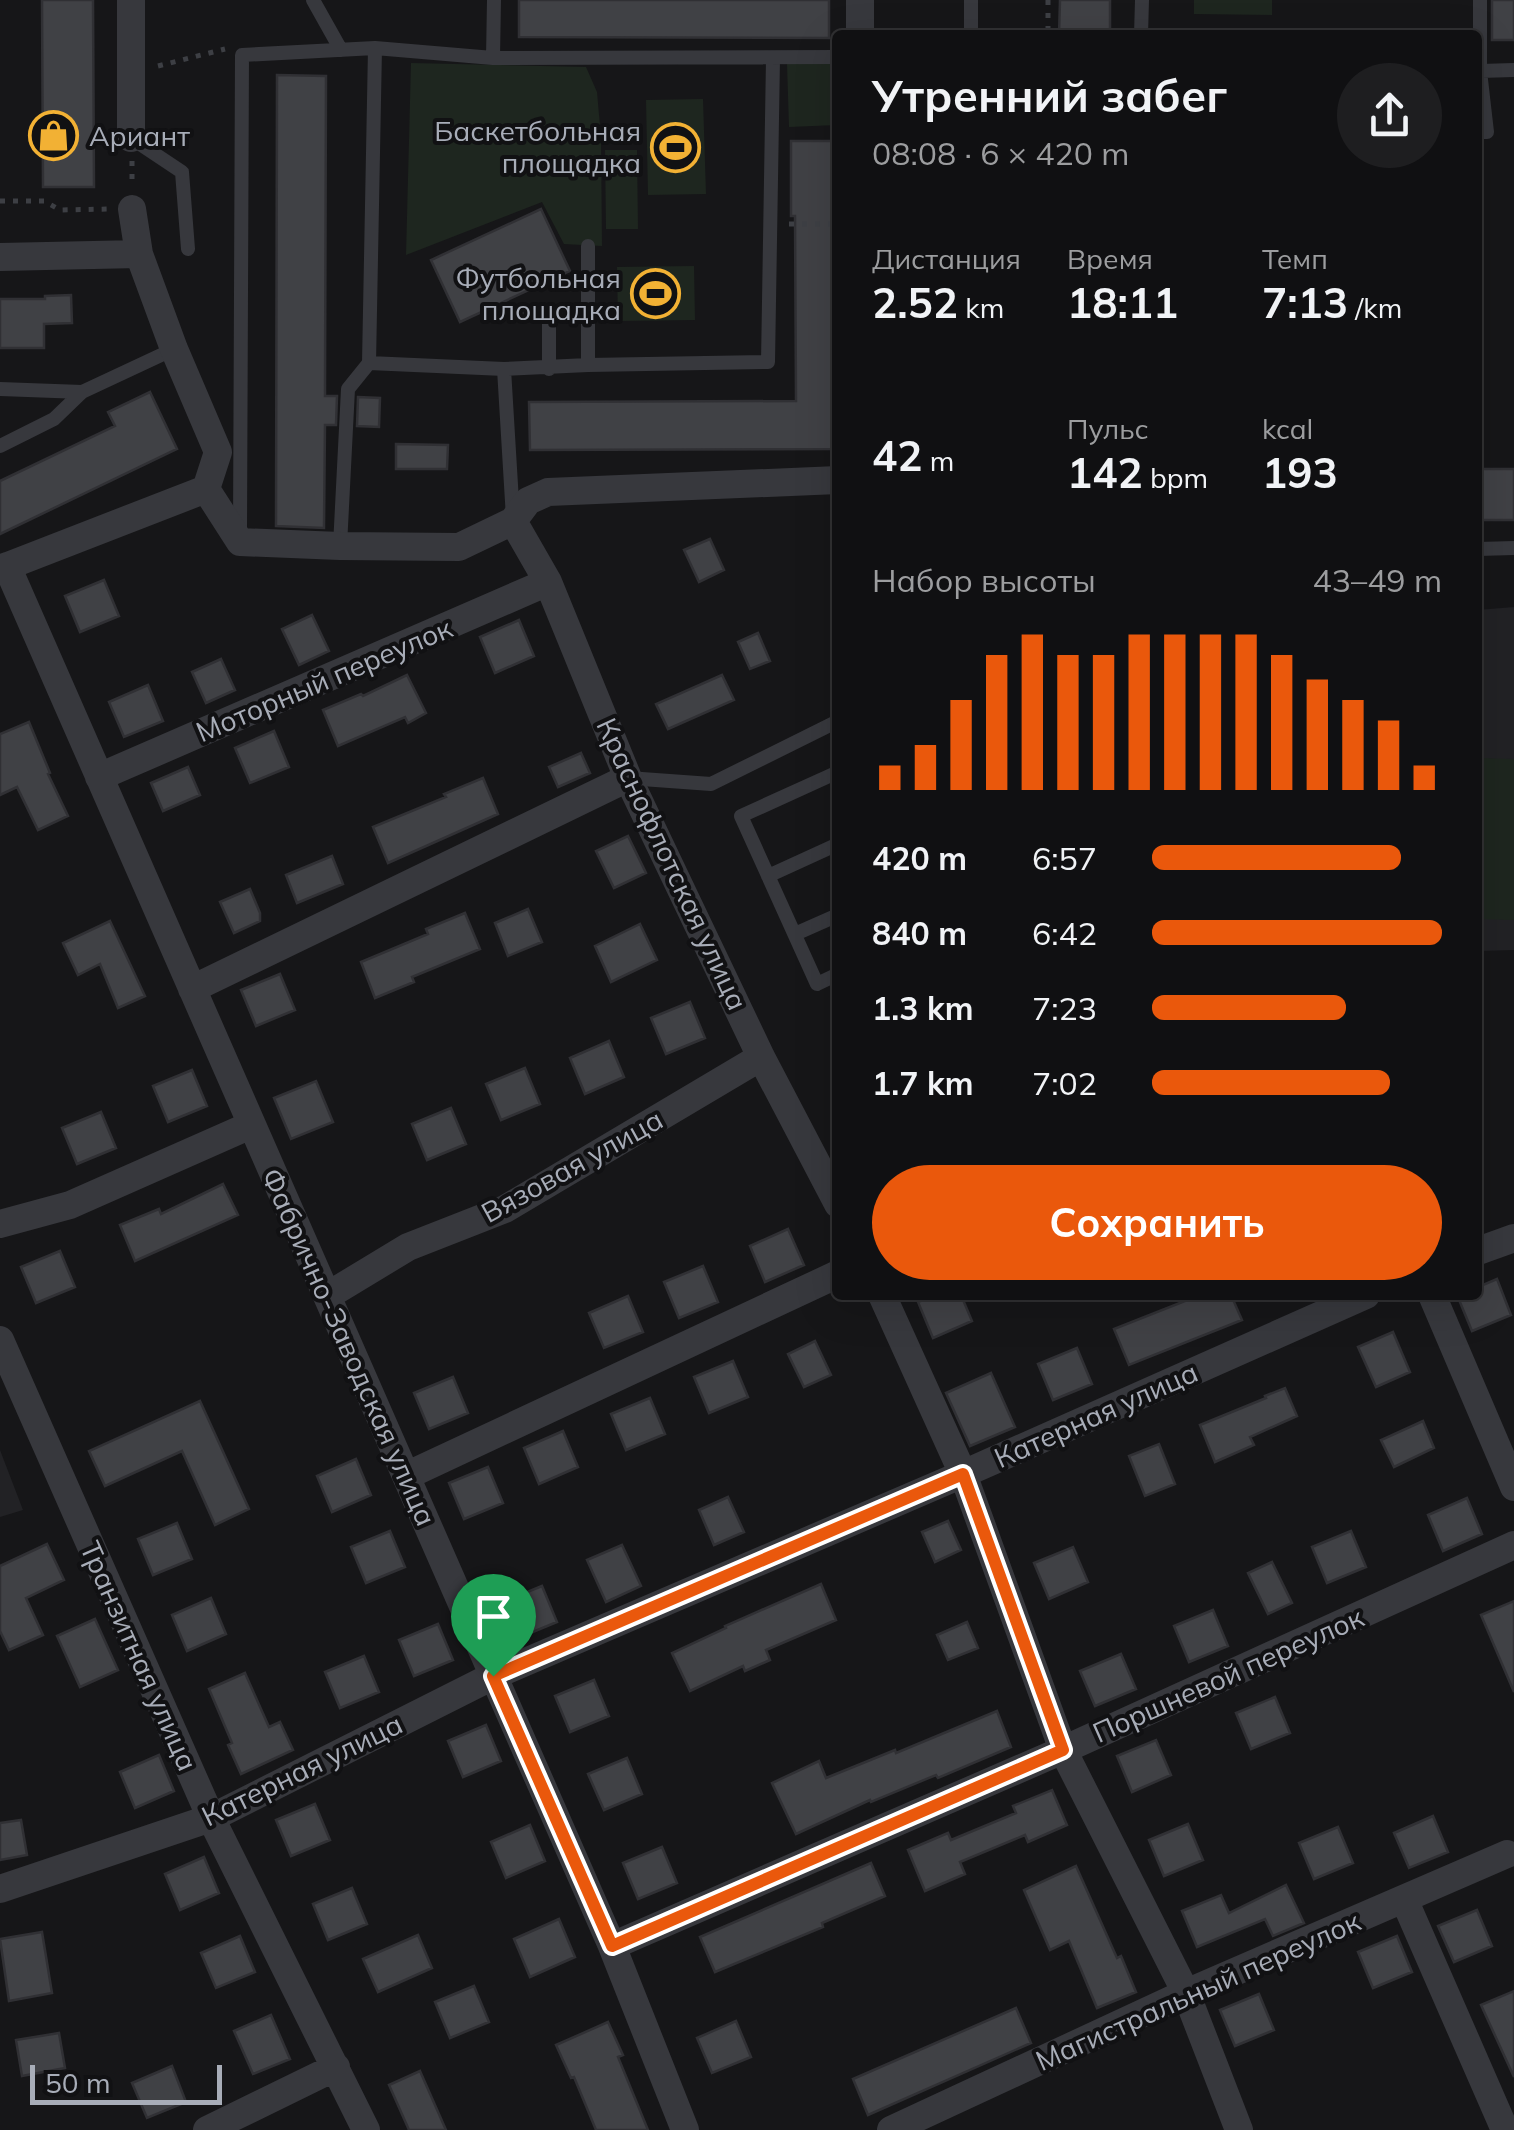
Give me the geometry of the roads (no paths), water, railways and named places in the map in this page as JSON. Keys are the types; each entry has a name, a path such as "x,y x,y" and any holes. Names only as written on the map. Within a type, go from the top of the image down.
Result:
{"street":[{"path":"130,0 131,138"},
{"path":"860,0 860,30"},
{"path":"132,209 139,254 218,452 206,489"},
{"path":"0,257 139,254"},
{"path":"206,489 240,542 459,547 513,521 528,501 548,492 832,480"},
{"path":"3,568 206,489"},
{"name":"Краснофлотская улица","path":"513,521 548,582 628,778 762,1057 832,1192"},
{"name":"Фабрично-Заводская улица","path":"3,568 99,777 612,1946 685,2130"},
{"name":"Моторный переулок","path":"99,777 548,582"},
{"path":"192,989 628,778"},
{"name":"Вязовая улица","path":"327,1296 408,1248 505,1210 762,1057"},
{"path":"0,1224 70,1205 251,1125"},
{"path":"1482,1250 1514,1238"},
{"path":"406,1476 832,1277"},
{"path":"884,1300 963,1474 1063,1750 1186,1993 1239,2130"},
{"name":"Катерная улица","path":"0,1889 210,1818 493,1676 1355,1300"},
{"path":"1434,1300 1514,1487"},
{"name":"Транзитная улица","path":"0,1340 210,1818 366,2130"},
{"name":"Поршневой переулок","path":"612,1946 1063,1750 1514,1545"},
{"name":"Магистральный переулок","path":"891,2130 1186,1993 1506,1854"},
{"path":"1404,1899 1505,2130"},
{"path":"207,2130 336,2067"}],"lane":[{"path":"313,0 342,50"},
{"path":"493,58 494,0"},
{"path":"970,0 970,30"},
{"path":"1141,30 1142,0"},
{"path":"1480,0 1480,30"},
{"path":"340,546 348,389 370,362 375,48"},
{"path":"240,542 242,54 375,48 493,58 832,58"},
{"path":"370,362 504,370 768,362 773,58"},
{"path":"1482,71 1514,70"},
{"path":"1482,88 1487,132 1482,132"},
{"path":"131,138 182,172 188,249"},
{"path":"588,246 588,366"},
{"path":"506,312 549,312 549,369"},
{"path":"0,446 54,419 82,392 174,349"},
{"path":"504,370 513,521"},
{"path":"0,390 82,392"},
{"path":"1482,549 1514,548"},
{"path":"628,778 711,784 832,724"},
{"path":"832,775 741,816 818,984 832,977"},
{"path":"768,876 832,847"},
{"path":"795,934 832,917"}],"place":[{"name":"Ариант","path":"54,136"},
{"name":"Баскетбольная площадка","path":"676,147"},
{"name":"Футбольная площадка","path":"656,294"}]}
